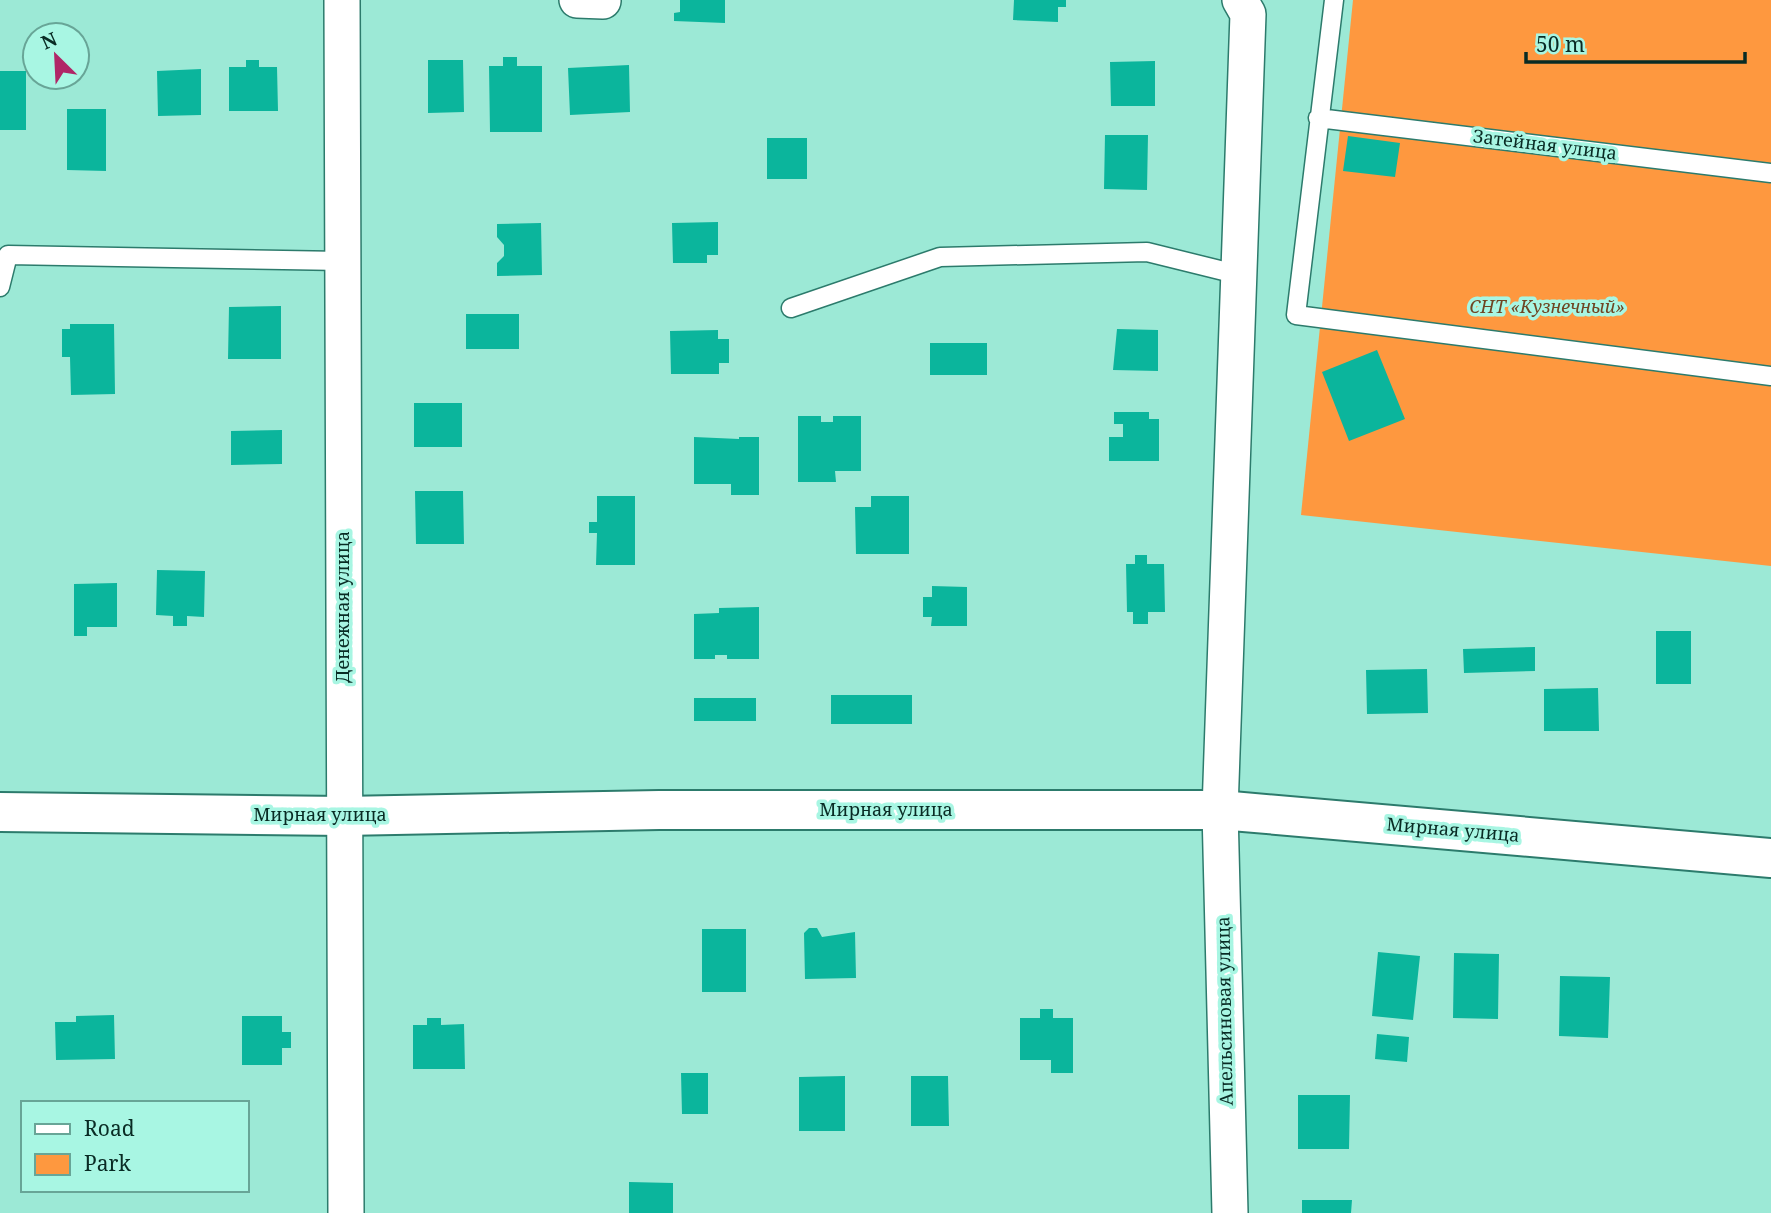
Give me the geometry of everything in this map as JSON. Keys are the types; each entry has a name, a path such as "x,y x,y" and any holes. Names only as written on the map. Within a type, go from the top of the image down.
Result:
{"street":[{"name":"Денежная улица","path":"342,0 346,1213"},
{"name":"Апельсиновая улица","path":"1230,1213 1220,810 1248,14 1240,0"},
{"name":"Мирная улица","path":"0,811 344,816 659,810 1220,810 1771,858"}],"lane":[{"path":"1334,0 1296,315 1771,376"},
{"name":"Затейная улица","path":"1318,118 1771,173"},
{"path":"791,308 940,257 1147,252 1240,275"},
{"path":"0,287 8,255 342,261"}],"green space":[{"name":"СНТ «Кузнечный»","path":"1353,0 1771,0 1771,566 1301,515"}],"building":[{"path":"680,0 725,0 725,23 674,21 674,13 680,12"},
{"path":"1014,0 1066,0 1066,7 1058,7 1058,22 1013,20"},
{"path":"503,57 517,57 517,66 542,66 542,132 490,132 489,66 503,66"},
{"path":"246,60 259,60 259,67 277,67 278,111 229,111 229,67 246,67"},
{"path":"428,60 463,60 464,112 428,113"},
{"path":"1155,61 1155,106 1111,106 1110,62"},
{"path":"629,65 630,112 570,115 568,68"},
{"path":"201,69 201,115 158,116 157,71"},
{"path":"0,71 21,71 21,91 26,91 26,130 0,130"},
{"path":"67,109 106,109 106,171 67,170"},
{"path":"1105,135 1148,135 1147,190 1104,189"},
{"path":"1348,136 1400,143 1395,177 1343,171"},
{"path":"767,138 807,138 807,179 767,179"},
{"path":"718,222 718,255 707,255 707,263 673,263 672,223"},
{"path":"541,223 542,275 497,276 497,263 504,256 504,245 497,237 497,224"},
{"path":"281,306 281,359 228,359 229,307"},
{"path":"466,314 519,314 519,349 466,349"},
{"path":"70,324 114,324 115,394 71,395 70,357 62,357 62,329 70,329"},
{"path":"1117,329 1158,330 1158,371 1113,370"},
{"path":"718,330 718,339 729,339 729,363 719,363 719,374 671,374 670,331"},
{"path":"930,343 987,343 987,375 930,375"},
{"path":"1377,350 1405,419 1349,441 1322,372"},
{"path":"414,403 462,403 462,447 414,447"},
{"path":"1114,412 1149,412 1149,419 1159,419 1159,461 1109,461 1109,437 1123,437 1123,424 1114,424"},
{"path":"798,416 821,416 821,422 833,422 833,416 861,416 861,471 835,471 836,482 798,482"},
{"path":"282,430 282,464 231,465 231,431"},
{"path":"694,437 759,437 759,495 731,495 731,484 694,484"},
{"path":"415,491 463,491 464,544 416,544"},
{"path":"597,496 635,496 635,565 596,565 597,533 589,533 589,522 597,522"},
{"path":"871,496 909,496 909,554 856,554 855,507 871,507"},
{"path":"1135,555 1147,555 1147,564 1164,564 1165,612 1148,612 1148,624 1133,624 1133,612 1127,612 1126,564 1135,564"},
{"path":"157,570 205,571 204,617 187,616 187,626 173,626 173,616 156,615"},
{"path":"117,583 117,627 87,627 87,636 74,636 74,584"},
{"path":"932,586 967,587 967,626 931,626 932,617 923,617 923,597 932,597"},
{"path":"759,607 759,659 727,659 727,655 715,655 715,659 694,659 694,614 719,613 719,608"},
{"path":"1656,631 1691,631 1691,684 1656,684"},
{"path":"1535,647 1535,671 1464,673 1463,649"},
{"path":"1427,669 1428,713 1367,714 1366,670"},
{"path":"1598,688 1599,731 1544,731 1544,689"},
{"path":"831,695 912,695 912,724 831,724"},
{"path":"694,698 756,698 756,721 694,721"},
{"path":"809,928 817,928 822,937 855,932 856,978 805,979 804,933"},
{"path":"702,929 746,929 746,992 702,992"},
{"path":"1378,952 1420,956 1413,1020 1372,1016"},
{"path":"1454,953 1499,954 1498,1019 1453,1018"},
{"path":"1560,976 1610,977 1608,1038 1559,1036"},
{"path":"1040,1009 1053,1009 1053,1018 1073,1018 1073,1073 1051,1073 1051,1060 1020,1060 1020,1018 1040,1018"},
{"path":"114,1015 115,1059 56,1060 55,1022 76,1022 76,1016"},
{"path":"242,1016 282,1016 282,1032 291,1032 291,1048 282,1048 282,1065 242,1065"},
{"path":"427,1018 441,1018 441,1025 464,1024 465,1069 413,1069 413,1025 427,1025"},
{"path":"1377,1034 1409,1037 1407,1062 1375,1059"},
{"path":"681,1073 708,1073 708,1114 682,1114"},
{"path":"845,1076 845,1131 799,1131 799,1077"},
{"path":"911,1076 948,1076 949,1126 911,1126"},
{"path":"1298,1095 1350,1095 1349,1149 1298,1149"},
{"path":"629,1182 673,1183 673,1213 629,1213"},
{"path":"1302,1200 1352,1200 1351,1213 1302,1213"}]}
